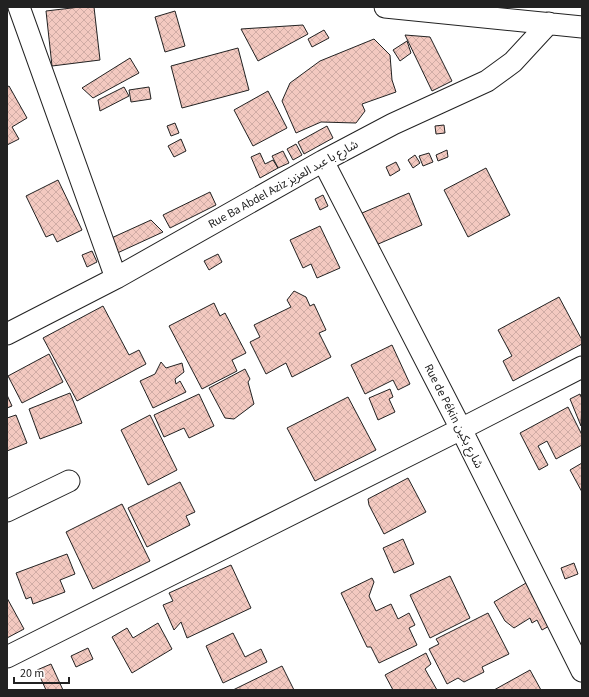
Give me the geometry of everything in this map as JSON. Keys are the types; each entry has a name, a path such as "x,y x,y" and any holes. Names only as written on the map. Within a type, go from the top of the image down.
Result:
{"street":[{"path":"19,7 116,278"},
{"path":"385,7 503,13 549,23 582,27"},
{"name":"Rue Ba Abdel Aziz شارع با عبد العزيز","path":"7,334 116,278 323,161 392,124 487,81 513,62 549,23"},
{"name":"Rue de Pékin شارع بكين","path":"323,161 461,430 582,671"},
{"path":"7,657 461,430 582,367"},
{"path":"7,511 69,481"}],"building":[{"path":"94,7 100,60 52,66 46,11"},
{"path":"175,11 185,46 165,52 155,17"},
{"path":"303,25 308,34 258,61 241,29"},
{"path":"324,30 329,38 312,47 308,39"},
{"path":"405,35 430,37 452,81 432,91"},
{"path":"374,39 390,55 392,80 396,92 362,104 365,111 356,123 321,122 296,133 282,101 290,83 320,61"},
{"path":"407,41 411,53 400,61 393,50"},
{"path":"238,48 249,90 182,108 171,66"},
{"path":"130,58 139,73 93,98 82,88"},
{"path":"9,86 27,118 12,127 19,139 7,145 7,87"},
{"path":"124,87 129,96 100,111 98,100"},
{"path":"149,87 151,99 131,102 129,90"},
{"path":"268,91 287,128 253,146 234,110"},
{"path":"175,123 179,133 171,136 167,126"},
{"path":"444,125 445,133 436,134 435,126"},
{"path":"327,126 333,138 304,154 298,142"},
{"path":"181,139 186,151 174,157 168,146"},
{"path":"296,144 302,155 293,160 287,149"},
{"path":"447,150 448,157 438,161 436,155"},
{"path":"283,151 289,163 278,168 272,156"},
{"path":"260,153 265,164 273,160 278,168 260,178 251,157"},
{"path":"429,153 433,162 423,166 419,156"},
{"path":"415,155 420,163 413,168 408,160"},
{"path":"396,162 400,170 390,176 386,167"},
{"path":"486,168 510,215 468,237 444,190"},
{"path":"58,180 82,230 57,242 53,234 46,237 26,196"},
{"path":"210,192 216,205 170,228 163,215"},
{"path":"409,193 422,225 376,245 362,213"},
{"path":"323,195 328,206 320,210 315,199"},
{"path":"151,220 163,232 113,255 107,240"},
{"path":"320,226 340,268 317,278 311,264 303,268 290,240"},
{"path":"92,251 97,262 87,267 82,255"},
{"path":"218,254 222,262 209,270 204,261"},
{"path":"294,291 306,297 310,306 314,304 326,330 319,333 331,357 292,377 286,363 266,374 250,342 260,337 254,325 291,307 287,300"},
{"path":"559,297 582,340 582,344 513,381 503,361 512,356 498,330"},
{"path":"214,303 220,316 225,313 246,353 232,360 237,371 202,389 169,326"},
{"path":"103,306 129,355 139,350 146,364 77,401 43,338"},
{"path":"392,345 410,384 398,390 393,380 365,394 351,365"},
{"path":"49,354 63,382 22,403 8,376"},
{"path":"161,362 166,368 182,363 184,372 175,379 176,384 180,381 186,392 153,408 140,381 155,374"},
{"path":"245,369 250,379 248,382 254,404 234,419 225,418 209,388"},
{"path":"390,389 393,397 389,399 395,412 378,420 369,398"},
{"path":"70,393 82,423 40,439 29,409"},
{"path":"199,394 214,426 189,438 184,428 164,437 154,415"},
{"path":"580,394 582,399 581,426 570,399"},
{"path":"7,395 12,406 7,408"},
{"path":"348,397 376,450 315,481 287,428"},
{"path":"568,407 582,435 582,445 556,459 547,441 538,446 548,465 539,470 520,433"},
{"path":"16,415 27,443 7,451 7,418"},
{"path":"150,415 177,470 148,485 121,430"},
{"path":"582,463 582,492 570,470"},
{"path":"408,478 426,512 384,534 369,505 368,499"},
{"path":"180,482 195,512 186,516 190,525 147,547 128,508"},
{"path":"122,504 150,561 93,589 66,532"},
{"path":"403,539 414,564 394,573 383,548"},
{"path":"67,554 75,574 60,580 65,592 33,604 31,597 26,599 16,573"},
{"path":"574,563 578,574 565,579 561,568"},
{"path":"231,565 251,608 187,638 181,622 174,630 163,605 173,601 169,593"},
{"path":"450,576 470,618 430,638 410,595"},
{"path":"372,578 374,582 369,596 376,611 391,604 398,619 409,613 415,625 409,628 417,645 379,663 371,647 367,647 341,593"},
{"path":"526,583 558,621 542,630 537,620 532,623 530,618 514,628 505,621 494,602"},
{"path":"7,598 24,629 7,638"},
{"path":"488,613 509,654 482,667 484,672 464,682 458,678 447,684 429,649 439,644 436,639"},
{"path":"158,623 172,649 132,673 112,637 127,628 133,638"},
{"path":"233,633 245,657 261,649 267,662 223,683 206,646"},
{"path":"88,648 93,659 76,667 71,656"},
{"path":"426,653 431,664 425,669 437,690 393,690 385,675"},
{"path":"51,664 63,690 46,690 37,670"},
{"path":"282,666 294,690 233,690"},
{"path":"530,670 541,690 494,690"}]}
